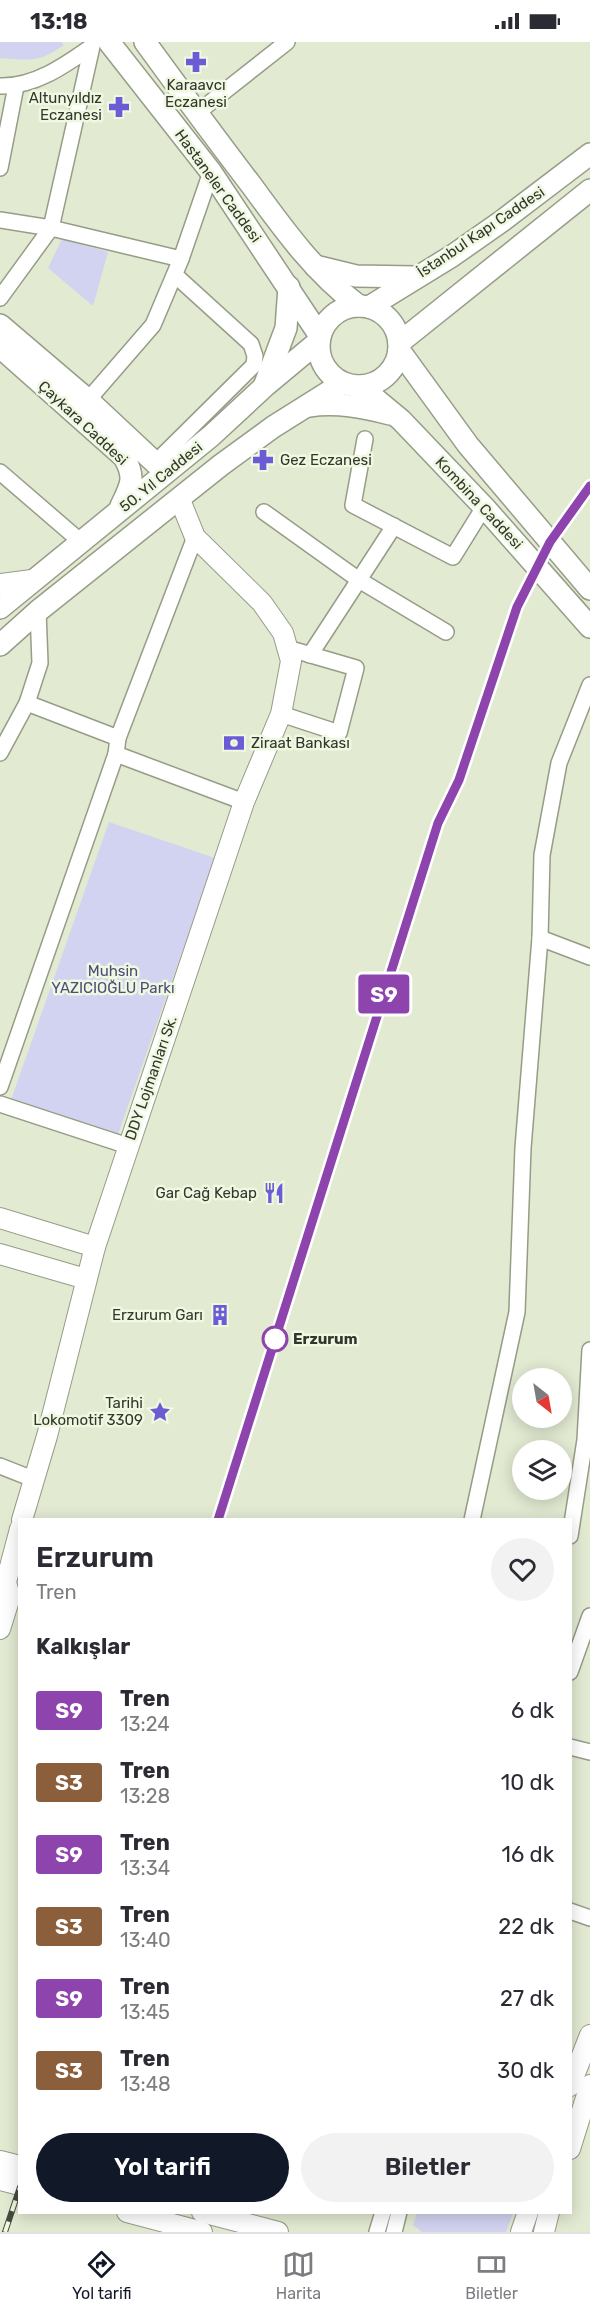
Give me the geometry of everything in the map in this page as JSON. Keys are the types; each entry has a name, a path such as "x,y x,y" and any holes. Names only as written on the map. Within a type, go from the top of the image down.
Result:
{"main road":[{"name":"Hastaneler Caddesi","path":"145,42 314,266 323,276 364,306"},
{"name":"Hastaneler Caddesi","path":"98,44 211,172 289,287 320,339"},
{"name":"İstanbul Kapı Caddesi","path":"364,306 452,256 590,154"},
{"path":"399,347 590,190"},
{"path":"314,266 356,276 415,277"},
{"path":"265,386 286,328 289,287"},
{"path":"364,306 379,311 393,324 399,347 396,362 378,382 351,385 334,378 322,363 320,339 328,320 337,312 348,307 364,306"},
{"path":"0,325 88,400 153,464"},
{"name":"Çaykara Caddesi","path":"0,335 153,464"},
{"name":"50. Yıl Caddesi","path":"0,608 80,541 118,518 153,464 211,436 320,339"},
{"name":"Çaykara Caddesi","path":"0,347 124,457 132,478 118,518 28,597 0,625"},
{"name":"Kombina Caddesi","path":"399,347 468,445 590,589"},
{"name":"Kombina Caddesi","path":"351,385 395,416 484,507 590,627"},
{"name":"50. Yıl Caddesi","path":"0,645 38,611 221,465 305,406 351,385"},
{"path":"305,406 324,404 357,406 395,416"}],"street":[{"path":"197,112 287,42"},
{"path":"0,86 16,86 54,72 98,44"},
{"path":"0,298 51,228 98,44"},
{"path":"0,168 16,86"},
{"path":"88,400 153,326 175,275 211,172"},
{"path":"0,220 51,228 181,259"},
{"path":"153,464 254,365 254,350 251,344 175,275"},
{"path":"365,439 353,505 453,557 484,507"},
{"path":"0,472 80,541"},
{"path":"0,488 16,486"},
{"name":"DDY Lojmanları Sk.","path":"23,1518 47,1436 95,1248 244,802 281,714 291,661 283,633 262,603 195,537 180,500"},
{"path":"264,512 359,580 446,632"},
{"path":"310,655 394,526"},
{"path":"0,1087 116,754 118,738 195,537"},
{"path":"0,584 32,580"},
{"path":"0,753 27,703 40,663 38,611"},
{"path":"281,714 339,733 356,668 287,648"},
{"path":"472,1518 517,1312 523,1148 540,938 542,855 557,772 590,685"},
{"path":"27,703 118,738"},
{"path":"116,754 244,802"},
{"path":"540,938 590,957"},
{"path":"0,1104 128,1146"},
{"path":"0,1218 95,1248"},
{"path":"0,1254 86,1279"},
{"path":"572,1525 588,1436 590,1350"},
{"path":"0,1466 33,1479"},
{"path":"0,1629 10,1597 3,1584 18,1535"},
{"path":"572,1666 590,1616"},
{"path":"572,1747 590,1752"},
{"path":"572,1912 590,1918"},
{"path":"572,2136 590,2035"},
{"path":"0,2161 18,2166"},
{"path":"0,2180 18,2184"},
{"path":"134,2214 202,2232"},
{"path":"210,2214 278,2232"},
{"path":"377,2232 382,2214"},
{"path":"394,2232 398,2214"},
{"path":"522,2232 527,2214"},
{"path":"544,2232 548,2214"}],"green space":[{"path":"0,42 61,42 64,45 40,58 19,59 0,58"},
{"path":"62,239 108,252 93,306 48,268"},
{"name":"Muhsin YAZICIOĞLU Parkı","path":"109,822 215,858 117,1137 11,1100"},
{"path":"416,2214 513,2214 506,2232 422,2232 413,2225"}],"railway":[{"path":"219,1518 438,823 459,780 517,607 550,542 590,486"},
{"path":"5,2232 18,2193"}],"train":[{"name":"S9","path":"219,1518 438,823 459,780 517,607 550,542 590,486"}],"place":[{"name":"Karaavcı Eczanesi","path":"196,62"},
{"name":"Altunyıldız Eczanesi","path":"119,107"},
{"name":"Gez Eczanesi","path":"263,460"},
{"name":"Ziraat Bankası","path":"234,743"},
{"name":"Gar Cağ Kebap","path":"274,1193"},
{"name":"Erzurum Garı","path":"220,1315"},
{"name":"Erzurum","path":"275,1339"},
{"name":"Tarihi Lokomotif 3309","path":"160,1412"}]}
